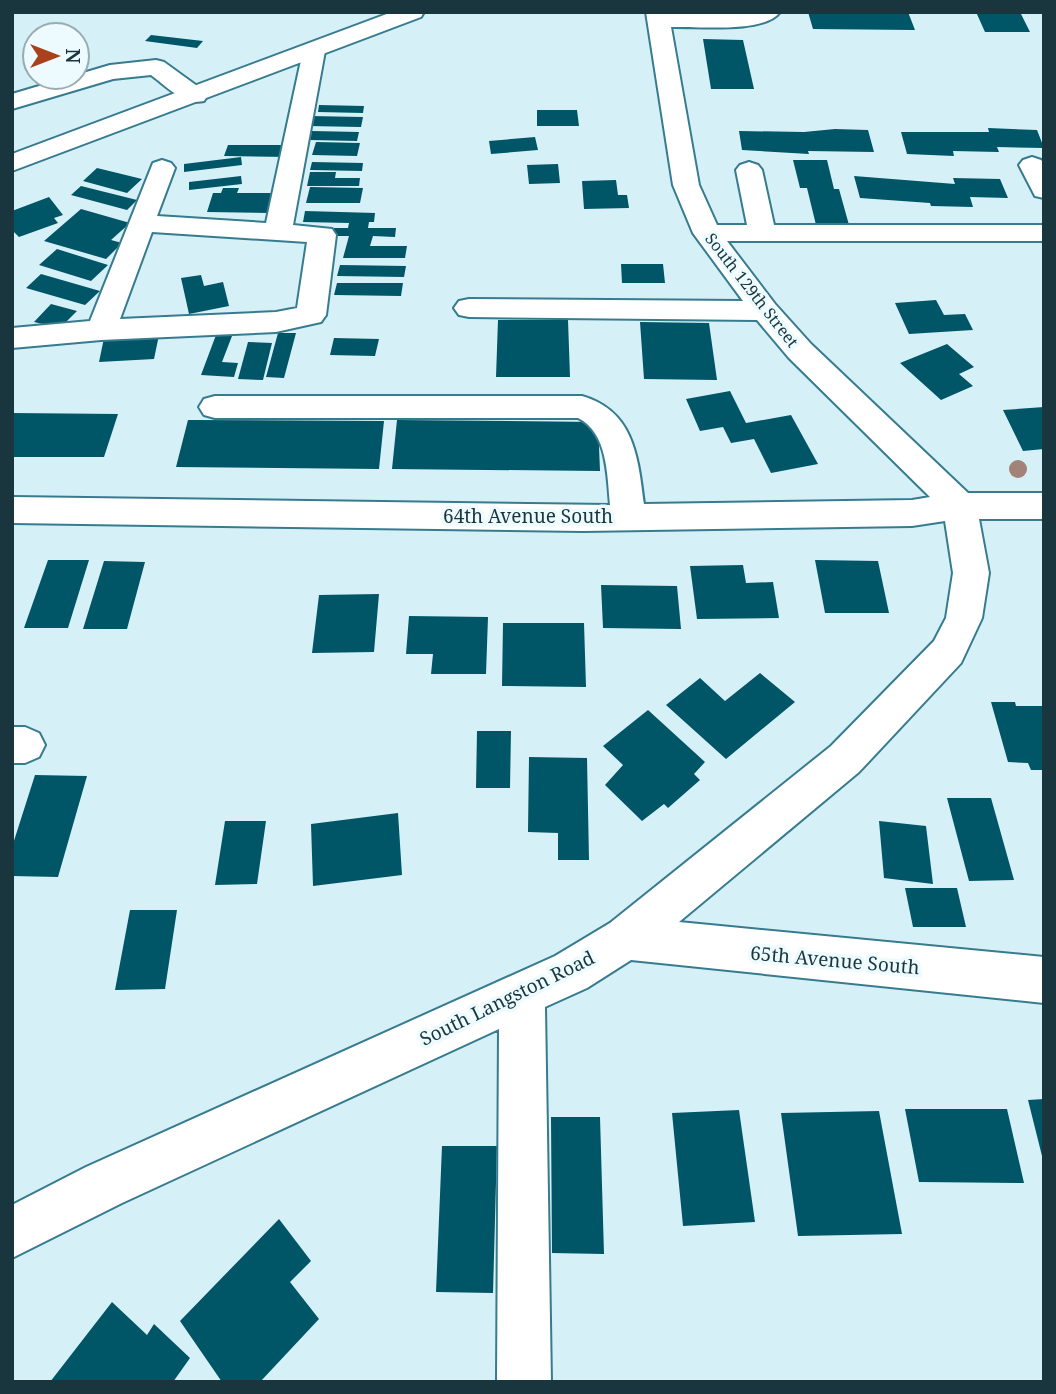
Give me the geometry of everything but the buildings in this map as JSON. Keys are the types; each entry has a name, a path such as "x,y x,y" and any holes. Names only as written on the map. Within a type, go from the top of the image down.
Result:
{"street":[{"path":"12,163 413,12"},
{"path":"657,16 754,19 769,12"},
{"name":"South 129th Street","path":"657,16 686,185 707,233 765,311 800,351 960,506"},
{"path":"278,230 314,51"},
{"path":"12,102 110,72 156,67 195,96"},
{"path":"12,179 125,135 195,96"},
{"path":"1032,165 1044,190"},
{"path":"101,330 162,167"},
{"path":"749,170 762,233"},
{"path":"12,338 101,330 276,322 311,315 322,235 278,230 190,229 141,223"},
{"path":"707,233 1044,233"},
{"path":"469,308 765,311"},
{"path":"215,407 582,407 600,416 610,430 623,466 628,517"},
{"name":"64th Avenue South","path":"12,510 628,517 912,513 960,506 1044,506"},
{"name":"South Langston Road","path":"12,1231 104,1185 571,972 626,938 845,759 948,652 964,618 971,573 960,506"},
{"name":"65th Avenue South","path":"626,938 1044,980"},
{"path":"522,993 524,1382"}]}
